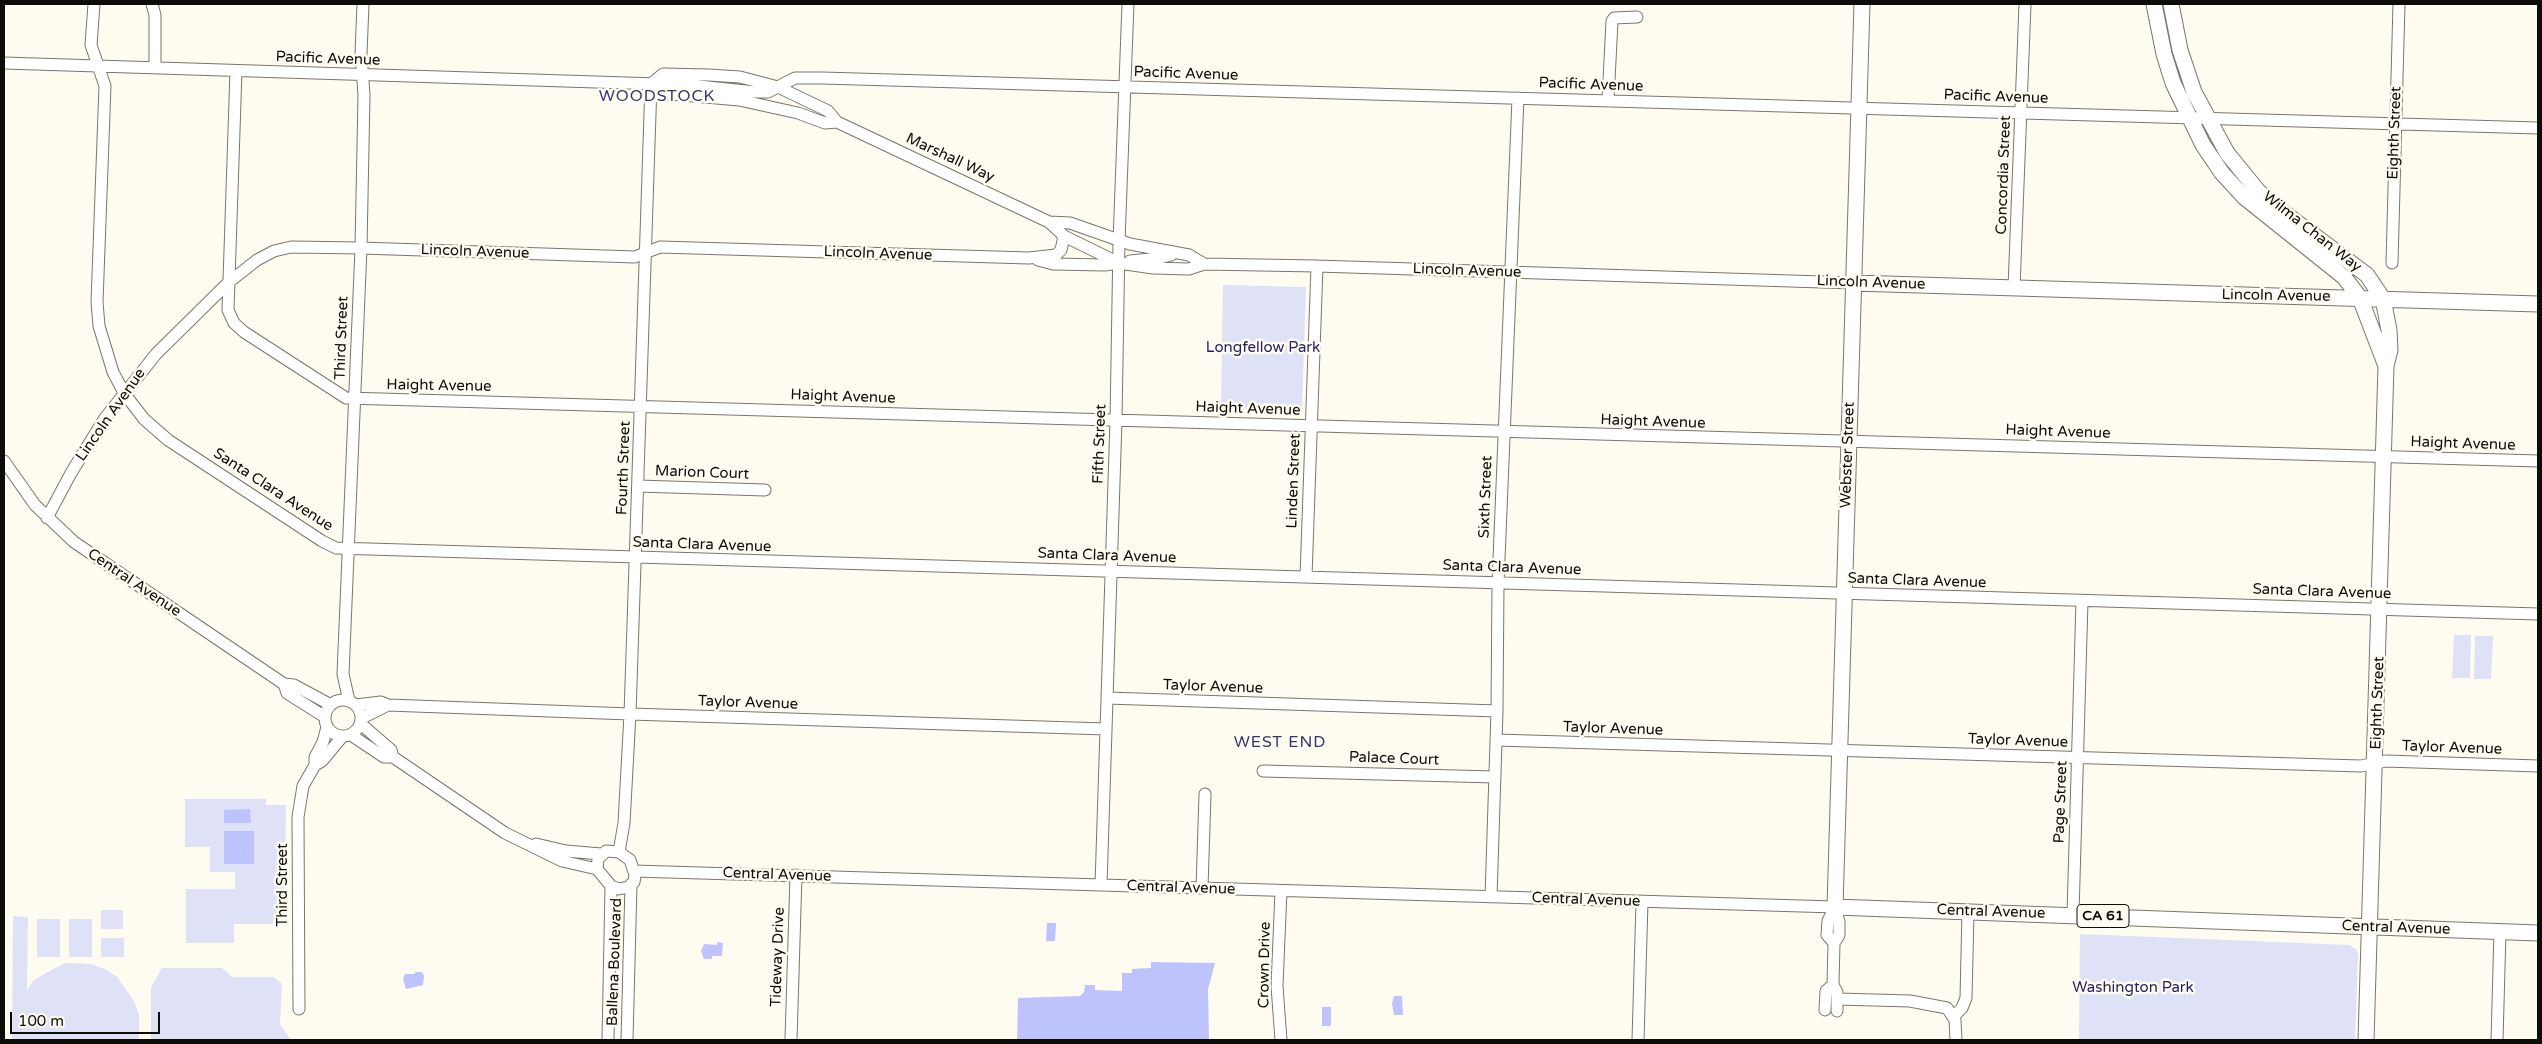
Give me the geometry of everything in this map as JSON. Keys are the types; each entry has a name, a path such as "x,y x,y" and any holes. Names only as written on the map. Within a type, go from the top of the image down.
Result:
{"main road":[{"name":"Webster Street","path":"1834,907 1862,4"},
{"name":"Wilma Chan Way","path":"2154,4 2164,54 2173,82 2188,117 2222,173 2244,197 2278,226 2344,277 2360,298"},
{"name":"Wilma Chan Way","path":"2171,4 2174,28 2186,71 2206,118 2227,153 2258,191 2293,221 2356,265 2367,275 2383,299"},
{"name":"Lincoln Avenue","path":"1854,282 2538,304"},
{"name":"Eighth Street","path":"2360,298 2386,366"},
{"name":"Eighth Street","path":"2366,1040 2376,764 2386,366 2390,344 2383,299"},
{"name":"Central Avenue","path":"1834,907 2073,914 2538,933"}],"street":[{"name":"Santa Clara Avenue","path":"94,4 91,45 105,86 97,302 99,326 113,372 124,393 144,419 168,440 322,541 336,548 350,550 2538,614"},
{"path":"152,4 155,15 155,67"},
{"name":"Third Street","path":"333,703 343,674 350,550 361,248 363,4"},
{"name":"Fifth Street","path":"1101,885 1116,420 1119,242 1128,4"},
{"name":"Concordia Street","path":"2014,288 2025,4"},
{"name":"Eighth Street","path":"2392,263 2399,4"},
{"path":"1608,100 1612,21 1614,18 1637,16"},
{"name":"Pacific Avenue","path":"4,63 650,84 714,87 755,92 768,92 795,78 1859,107 2538,128"},
{"name":"Haight Avenue","path":"236,71 228,310 234,323 244,332 346,398 1504,433 2538,461"},
{"name":"Pacific Avenue","path":"650,84 660,93 712,96 769,106"},
{"name":"Fourth Street","path":"619,852 624,823 630,714 650,84"},
{"name":"Marshall Way","path":"778,87 828,111 837,122 1050,222 1064,236 1119,263"},
{"name":"Sixth Street","path":"1491,897 1497,711 1498,583 1518,98"},
{"name":"Marshall Way","path":"769,106 825,123 837,122"},
{"name":"Marshall Way","path":"1050,222 1070,223 1119,242"},
{"name":"Lincoln Avenue","path":"47,518 88,445 124,393 156,354 229,282 257,260 274,251 291,247 361,248 635,258 660,247 1029,258 1056,255 1061,250 1064,236"},
{"name":"Lincoln Avenue","path":"1119,242 1174,254 1189,255 1204,264"},
{"path":"1119,263 1160,258 1174,254"},
{"name":"Lincoln Avenue","path":"1029,258 1053,264 1105,265 1119,263 1154,268 1189,269 1204,264 1317,266 1854,282"},
{"name":"Linden Street","path":"1306,577 1317,266"},
{"name":"Central Avenue","path":"4,461 25,493 47,518 74,542 115,572 284,684 294,684 333,703"},
{"name":"Marion Court","path":"638,486 765,490"},
{"name":"Page Street","path":"2073,914 2082,601"},
{"name":"Third Street","path":"343,674 353,703"},
{"name":"Central Avenue","path":"284,684 287,693 326,722"},
{"name":"Taylor Avenue","path":"1107,698 1497,711"},
{"name":"Taylor Avenue","path":"353,703 381,702 388,705 1106,729"},
{"path":"393,757 391,750 361,721 353,703 333,703 326,722 336,735 346,736 384,757 393,757 493,825 562,861 597,869 611,886 619,888 634,882 634,871 630,860 619,852 606,851 601,854 598,859 597,869"},
{"name":"Taylor Avenue","path":"361,721 388,705"},
{"path":"346,736 361,721"},
{"name":"Third Street","path":"299,1009 298,817 303,786 315,765 315,757 323,742 326,722"},
{"name":"Third Street","path":"315,765 322,761 346,736"},
{"name":"Taylor Avenue","path":"1496,740 2361,766 2388,761 2538,766"},
{"name":"Palace Court","path":"1263,771 1495,777"},
{"path":"1202,888 1205,794"},
{"path":"527,842 566,851 601,854"},
{"name":"Central Avenue","path":"634,871 1834,907"},
{"name":"Tideway Drive","path":"791,1040 796,875"},
{"name":"Ballena Boulevard","path":"627,1040 631,884"},
{"name":"Ballena Boulevard","path":"608,1040 611,886"},
{"name":"Crown Drive","path":"1281,890 1278,986 1281,1040"},
{"path":"1638,1040 1642,902"},
{"name":"Webster Street","path":"1833,1007 1837,992 1832,985 1834,943 1839,935 1839,922 1834,907"},
{"path":"1954,1016 1962,1008 1966,998 1968,911"},
{"path":"2497,1040 2500,932"},
{"name":"Webster Street","path":"1832,985 1826,991 1833,1007"},
{"path":"1833,1007 1923,1002 1947,1008 1954,1016 1956,1040"}],"green space":[{"name":"Longfellow Park","path":"1223,285 1306,287 1302,410 1221,408"},
{"path":"2454,635 2471,635 2470,678 2452,678"},
{"path":"2475,636 2493,636 2491,679 2474,679"},
{"path":"185,799 266,799 266,805 286,805 284,924 234,924 234,943 186,943 186,889 235,889 235,872 210,872 210,847 185,847"},
{"path":"101,910 123,910 123,929 101,929"},
{"path":"13,916 28,917 27,990 33,981 65,963 91,964 105,969 117,977 134,1001 139,1015 139,1040 12,1040"},
{"path":"37,919 60,919 60,957 37,957"},
{"path":"69,919 92,919 92,957 69,957"},
{"name":"Washington Park","path":"2080,934 2349,945 2356,949 2358,954 2355,1040 2079,1040"},
{"path":"101,938 124,938 124,957 101,957"},
{"path":"162,968 222,968 232,977 274,977 282,984 280,1024 291,1040 151,1040 151,988"}],"water":[{"path":"250,809 251,823 224,823 224,810"},
{"path":"224,831 254,831 254,864 224,864"},
{"path":"1047,923 1056,923 1055,941 1046,941"},
{"path":"717,942 723,943 722,956 712,956 712,959 704,959 701,951 704,944 717,945"},
{"path":"1151,962 1215,963 1208,989 1209,1040 1017,1040 1018,998 1080,996 1084,992 1085,985 1095,985 1095,990 1122,991 1122,973 1132,973 1132,969 1151,968"},
{"path":"415,972 422,972 424,976 423,985 406,989 403,979 405,974 415,974"},
{"path":"1394,996 1402,996 1403,1015 1394,1015 1392,1004"},
{"path":"1322,1007 1331,1007 1331,1026 1322,1026"}],"district":[{"name":"WOODSTOCK","path":"657,97"},
{"name":"WEST END","path":"1280,743"}]}
